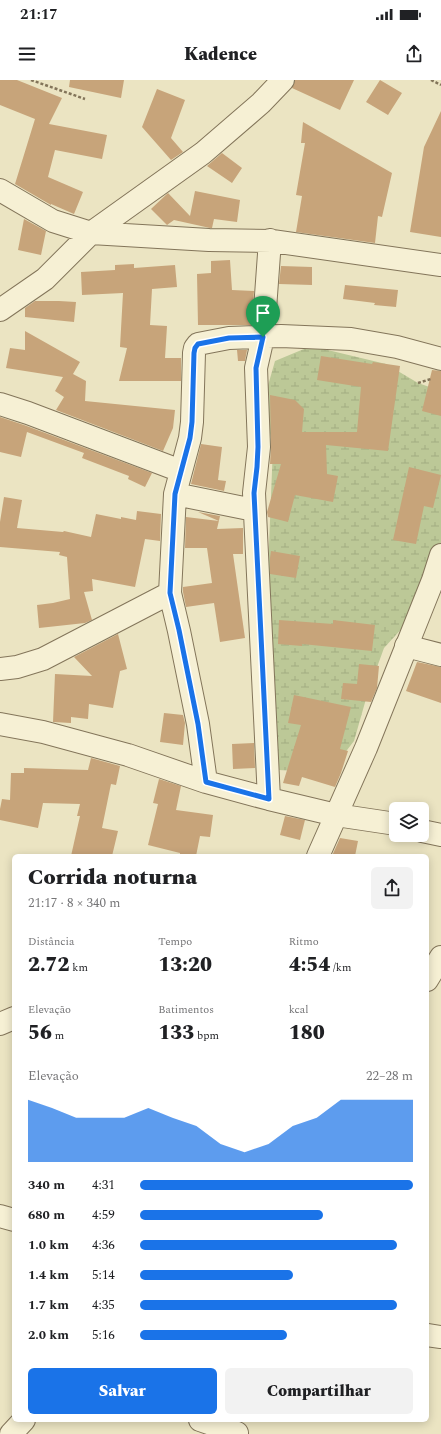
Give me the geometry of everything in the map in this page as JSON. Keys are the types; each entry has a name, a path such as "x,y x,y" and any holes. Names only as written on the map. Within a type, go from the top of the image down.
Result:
{"street":[{"path":"0,310 45,279 91,233 203,153 261,103 283,80"},
{"path":"0,190 53,221 91,233 209,240 270,240 441,265"},
{"path":"269,799 254,493 258,447 256,368 263,337 270,240"},
{"path":"206,782 198,724 170,593 175,494 191,433 195,348 198,344 229,338 289,336 351,338 397,347 441,359"},
{"path":"0,404 28,413 181,471"},
{"path":"175,494 254,510"},
{"path":"319,854 366,748 406,646 437,581 441,555"},
{"path":"0,668 17,667 43,659 170,593"},
{"path":"406,646 441,655"},
{"path":"0,724 43,732 128,755 206,782 269,799 336,816 389,823"},
{"path":"429,832 441,835"},
{"path":"429,977 441,956"},
{"path":"0,1024 12,1019"},
{"path":"0,1216 12,1219"},
{"path":"429,1335 441,1336"},
{"path":"208,1422 238,1429"}],"path":[{"path":"31,80 85,99"},
{"path":"431,80 441,85"}],"green space":[{"path":"311,346 386,364 418,383 441,391 441,579 406,624 384,648 368,692 354,741 330,772 278,770 267,595 273,446 263,403 275,361"}],"building":[{"path":"0,80 17,80 62,98 49,124 107,135 102,159 55,150 48,177 83,192 74,214 51,205 15,184 35,119 0,105"},
{"path":"70,80 124,80 121,98 69,87"},
{"path":"295,80 354,80 340,110 292,88"},
{"path":"380,80 402,93 388,115 366,102"},
{"path":"157,89 185,100 171,138 183,152 171,160 142,127"},
{"path":"441,111 441,237 410,232 424,147"},
{"path":"303,122 392,173 382,217 378,216 375,243 296,232 302,196 296,195 305,143 301,143"},
{"path":"222,153 242,168 232,183 207,166"},
{"path":"195,191 240,200 237,222 214,219 212,228 174,220 167,225 151,209 168,193 190,216"},
{"path":"24,219 46,231 41,255 18,250"},
{"path":"230,260 232,290 254,291 251,325 198,325 197,274 211,273 211,261"},
{"path":"134,264 134,268 175,265 177,287 152,289 150,325 167,326 165,358 181,358 181,381 119,381 127,348 120,347 123,293 82,295 81,272 115,270 115,265"},
{"path":"281,266 312,267 312,285 279,284"},
{"path":"345,285 398,290 396,307 374,305 375,303 343,299"},
{"path":"35,301 76,302 74,322 25,317 25,308"},
{"path":"25,331 80,362 73,374 86,381 85,401 175,410 173,428 163,451 56,410 64,397 55,391 63,377 6,368 10,348 25,350"},
{"path":"237,350 247,350 245,361 238,361"},
{"path":"321,356 372,364 373,362 400,366 388,451 326,445 327,474 338,476 333,502 295,495 288,522 268,517 267,512 281,464 270,464 270,395 295,400 304,409 302,432 357,432 361,387 317,380"},
{"path":"432,370 441,371 441,416 422,411"},
{"path":"0,417 152,473 145,487 128,479 129,476 82,458 84,453 27,432 21,457 0,452"},
{"path":"201,444 222,447 218,480 226,481 224,491 191,484"},
{"path":"409,467 441,475 433,508 424,506 416,544 393,540"},
{"path":"4,497 22,500 17,528 64,531 91,537 96,514 121,519 121,517 136,520 137,511 161,514 160,541 145,539 135,587 92,579 93,591 84,592 92,620 85,623 39,628 37,605 70,599 67,557 59,555 60,552 0,547 0,522"},
{"path":"198,512 220,516 219,521"},
{"path":"186,517 219,521 217,529 243,528 243,554 233,554 245,638 220,642 214,603 186,607 183,592 183,587 212,583 207,548 185,548"},
{"path":"271,551 300,556 296,578 270,574"},
{"path":"279,620 333,624 333,620 375,625 372,651 302,644 302,646 278,644"},
{"path":"118,634 127,669 120,671 113,708 89,704 88,719 71,717 71,723 53,722 55,674 92,676 74,657"},
{"path":"417,662 441,667 441,703 406,691"},
{"path":"359,664 379,666 377,688 371,702 341,699 343,683 357,684"},
{"path":"294,695 351,707 340,749 348,751 335,787 302,777 299,786 283,783 301,725 288,723"},
{"path":"164,713 183,715 185,723 183,745 160,742"},
{"path":"254,743 255,768 233,769 232,744"},
{"path":"91,758 120,766 116,785 111,784 102,828 118,831 112,854 71,854 80,816 77,816 80,804 43,803 38,828 0,820 2,799 10,800 11,773 24,773 24,768 88,770"},
{"path":"159,779 181,786 176,810 213,815 210,837 200,836 196,854 180,854 148,845 158,804 153,803"},
{"path":"285,816 305,820 300,840 280,835"},
{"path":"340,838 358,841 355,854 333,854"}],"route":[{"path":"263,337 256,368 258,447 254,493 269,799 206,782 198,724 170,593 175,494 189,446 192,422 192,389 195,348 198,344 229,338 263,337"}]}
